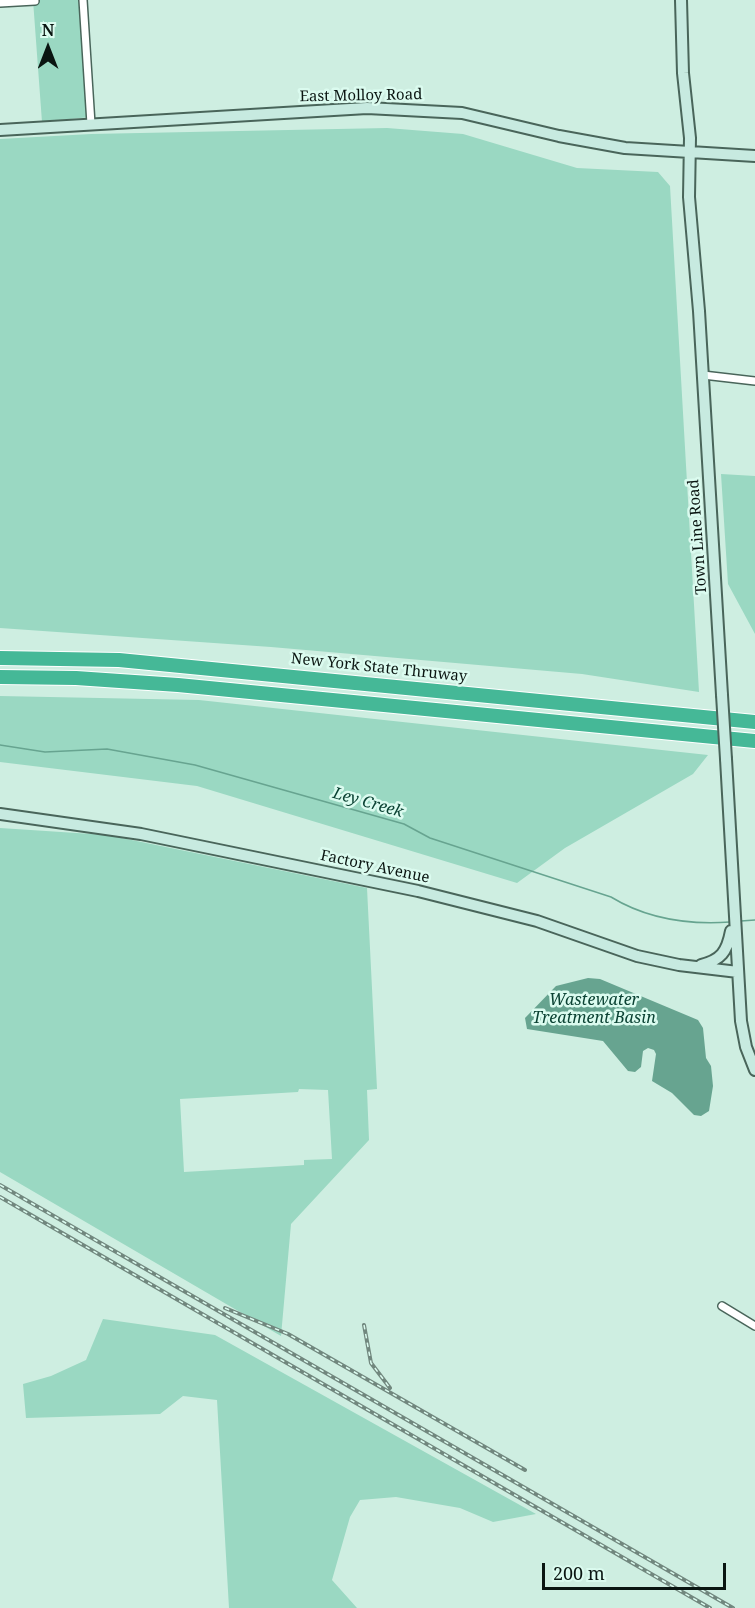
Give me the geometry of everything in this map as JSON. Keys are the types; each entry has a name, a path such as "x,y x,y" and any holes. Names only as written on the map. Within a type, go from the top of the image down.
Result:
{"highway":[{"name":"New York State Thruway","path":"0,658 119,660 755,722"},
{"path":"0,678 76,678 166,684 755,741"}],"street":[{"path":"83,0 91,124"},
{"name":"Town Line Road","path":"681,0 689,197 703,375 726,759 734,905 733,935"},
{"path":"0,3 35,1"},
{"name":"East Molloy Road","path":"0,130 367,108 406,108 472,115 602,145 676,150 689,154 755,157"},
{"path":"703,375 755,381"},
{"name":"Factory Avenue","path":"0,814 141,834 418,891 537,921 637,956 693,967 738,972"},
{"path":"693,967 716,961 722,957 733,935"},
{"path":"733,935 741,1021 746,1047 755,1070"},
{"path":"722,1306 755,1326"}],"shaded area":[{"path":"33,0 81,0 90,117 42,122"},
{"path":"387,128 463,134 577,168 658,172 670,186 699,692 582,674 271,647 0,628 0,139 91,134"},
{"path":"721,474 755,476 755,634 728,584"},
{"path":"0,696 199,700 708,755 693,774 565,848 517,883 197,786 0,762"},
{"path":"0,828 107,835 367,888 377,1089 367,1090 369,1140 291,1224 281,1336 0,1172","holes":["299,1089 328,1090 332,1159 304,1160 304,1165 184,1172 180,1099 298,1092"]},
{"path":"103,1319 215,1335 536,1514 493,1522 460,1508 396,1497 360,1500 350,1517 332,1580 357,1608 229,1608 217,1400 183,1396 160,1414 26,1418 23,1384 51,1376 86,1360"}],"water":[{"name":"Wastewater Treatment Basin","path":"588,978 600,979 698,1020 703,1028 706,1058 711,1066 713,1086 709,1111 701,1116 694,1115 672,1093 652,1081 656,1054 654,1050 648,1048 643,1051 641,1067 635,1072 628,1071 603,1041 527,1029 525,1018 556,986"}],"waterway":[{"name":"Ley Creek","path":"0,745 45,752 107,749 195,765 404,824 430,838 611,897 639,911 683,921 730,922"},
{"name":"Ley Creek","path":"741,921 755,920"}],"railway":[{"path":"0,1185 733,1608"},
{"path":"0,1197 710,1608"},
{"path":"225,1308 288,1334 525,1470"},
{"path":"364,1325 371,1363 390,1388"}]}
